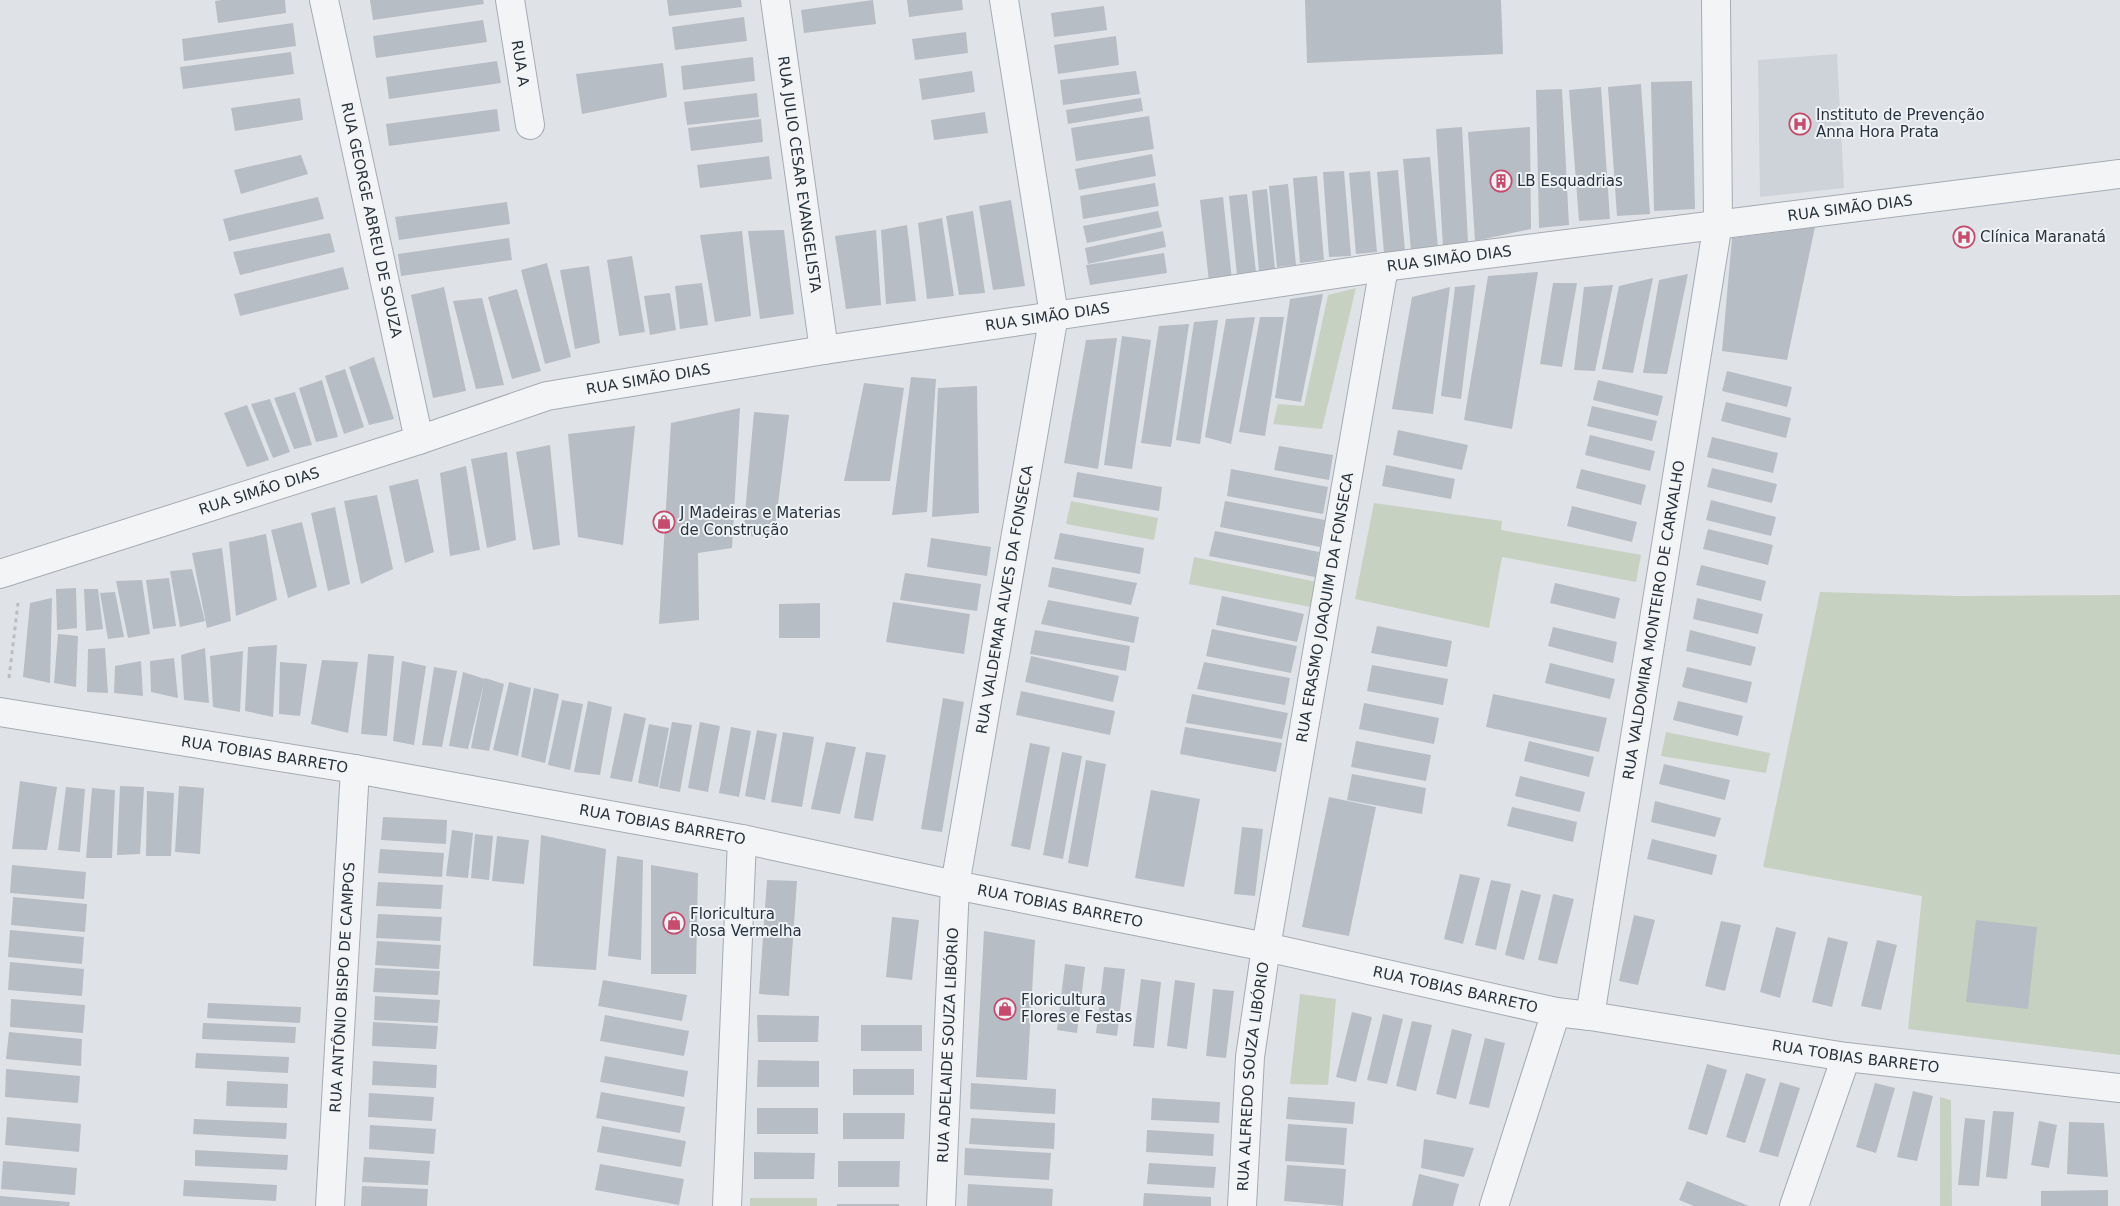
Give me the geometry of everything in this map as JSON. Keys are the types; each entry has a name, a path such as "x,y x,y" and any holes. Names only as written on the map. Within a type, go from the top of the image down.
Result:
{"street":[{"name":"RUA GEORGE ABREU DE SOUZA","path":"324,0 419,440"},
{"name":"RUA A","path":"510,0 530,125"},
{"name":"RUA JULIO CESAR EVANGELISTA","path":"775,0 824,350"},
{"name":"RUA VALDEMAR ALVES DA FONSECA","path":"955,885 1054,315 1004,0"},
{"name":"RUA VALDOMIRA MONTEIRO DE CARVALHO","path":"1590,1016 1718,224 1716,0"},
{"name":"RUA SIMÃO DIAS","path":"0,574 419,440 547,396 824,350 1384,267 2120,174"},
{"name":"RUA ERASMO JOAQUIM DA FONSECA","path":"1266,947 1384,267"},
{"name":"RUA TOBIAS BARRETO","path":"0,712 355,769 742,839 955,885 1266,947 1556,1012 1846,1057 2120,1088"},
{"name":"RUA ANTÔNIO BISPO DE CAMPOS","path":"330,1206 355,769"},
{"path":"727,1206 742,839"},
{"name":"RUA ADELAIDE SOUZA LIBÓRIO","path":"942,1206 955,885"},
{"name":"RUA ALFREDO SOUZA LIBÓRIO","path":"1242,1206 1250,1057 1266,947"},
{"path":"1494,1206 1556,1012"},
{"path":"1794,1206 1846,1057"}],"path":[{"path":"9,678 19,596"}],"shaded area":[{"name":"Instituto de Prevenção Anna Hora Prata","path":"1837,54 1844,188 1760,197 1758,60"}],"green space":[{"path":"1356,288 1322,429 1273,424 1278,404 1304,406 1328,295"},
{"path":"1071,501 1158,518 1154,540 1066,524"},
{"path":"1374,503 1502,521 1501,530 1641,555 1636,582 1502,557 1489,628 1355,599"},
{"path":"1194,557 1317,582 1311,607 1189,584"},
{"path":"1820,592 1959,596 2120,595 2120,1055 1908,1029 1922,896 1763,867"},
{"path":"1666,732 1770,753 1766,773 1661,756"},
{"path":"1300,994 1336,999 1328,1085 1290,1084"},
{"path":"1940,1097 1951,1100 1952,1206 1940,1206"},
{"path":"750,1198 817,1198 817,1206 750,1206"}],"building":[{"path":"285,0 286,13 218,23 215,1"},
{"path":"370,0 483,0 484,4 373,20"},
{"path":"667,0 741,0 742,7 669,16"},
{"path":"873,0 876,24 804,33 801,10"},
{"path":"907,0 962,0 963,10 909,17"},
{"path":"1305,0 1501,0 1503,54 1307,63"},
{"path":"1104,6 1107,30 1054,37 1051,13"},
{"path":"744,17 747,41 675,50 672,27"},
{"path":"483,20 487,42 376,58 373,36"},
{"path":"293,23 296,46 184,61 182,39"},
{"path":"966,32 968,53 915,60 912,39"},
{"path":"1116,36 1119,65 1058,74 1054,45"},
{"path":"291,52 294,74 183,89 180,67"},
{"path":"753,57 755,81 683,90 681,66"},
{"path":"497,61 501,83 389,99 386,77"},
{"path":"663,63 667,97 582,114 576,74"},
{"path":"972,71 975,92 922,100 919,79"},
{"path":"1136,71 1140,94 1063,105 1060,80"},
{"path":"1692,81 1695,209 1654,211 1651,82"},
{"path":"1641,84 1650,214 1617,216 1608,87"},
{"path":"1601,87 1610,219 1579,221 1569,90"},
{"path":"1562,89 1569,225 1539,228 1536,90"},
{"path":"757,93 759,117 687,125 684,102"},
{"path":"300,98 303,120 235,131 231,108"},
{"path":"1141,98 1143,111 1068,124 1066,110"},
{"path":"497,109 500,131 389,146 386,124"},
{"path":"985,112 988,133 934,140 931,120"},
{"path":"1149,116 1154,149 1076,161 1071,128"},
{"path":"761,119 763,142 691,151 688,128"},
{"path":"1462,127 1468,242 1443,247 1436,129"},
{"name":"LB Esquadrias","path":"1530,127 1531,229 1475,241 1468,132"},
{"path":"1152,154 1156,176 1079,190 1075,169"},
{"path":"301,155 308,174 241,194 234,170"},
{"path":"769,156 772,179 700,188 697,165"},
{"path":"1430,157 1438,248 1411,251 1403,159"},
{"path":"1398,170 1405,251 1384,253 1377,172"},
{"path":"1344,171 1351,256 1329,257 1323,172"},
{"path":"1370,171 1377,252 1356,254 1349,173"},
{"path":"1317,176 1324,260 1300,263 1293,178"},
{"path":"1155,183 1159,206 1083,219 1080,196"},
{"path":"1288,184 1296,265 1277,267 1269,186"},
{"path":"1267,189 1275,269 1259,271 1252,191"},
{"path":"1247,194 1256,272 1237,275 1229,196"},
{"path":"318,197 324,219 229,241 223,219"},
{"path":"1223,197 1232,280 1209,282 1200,200"},
{"path":"1011,200 1025,286 993,290 979,206"},
{"path":"507,202 510,224 399,240 395,217"},
{"path":"973,211 985,293 959,295 946,216"},
{"path":"1158,211 1162,227 1087,243 1083,226"},
{"path":"942,218 954,296 927,299 918,223"},
{"path":"907,225 916,301 886,304 881,230"},
{"path":"1815,227 1787,360 1722,351 1732,238"},
{"path":"784,230 794,314 760,319 748,231"},
{"path":"876,230 881,305 846,309 835,236"},
{"path":"742,231 751,316 715,322 700,235"},
{"path":"1163,231 1166,247 1088,264 1085,248"},
{"path":"330,233 335,252 240,275 233,252"},
{"path":"509,238 512,260 401,276 398,254"},
{"path":"1164,253 1167,273 1090,285 1086,265"},
{"path":"632,256 645,332 619,336 607,260"},
{"path":"547,263 571,357 545,364 521,270"},
{"path":"589,266 600,343 575,349 560,270"},
{"path":"343,267 349,289 240,316 234,294"},
{"path":"1538,272 1512,429 1464,420 1488,276"},
{"path":"1688,274 1667,374 1643,373 1659,280"},
{"path":"1653,278 1633,373 1602,369 1619,286"},
{"path":"702,283 708,325 680,329 675,286"},
{"path":"1553,283 1577,283 1562,367 1540,364"},
{"path":"1475,285 1461,399 1441,396 1455,287"},
{"path":"1613,285 1595,371 1574,370 1584,287"},
{"path":"444,287 466,391 433,398 411,295"},
{"path":"1450,287 1433,414 1392,409 1412,297"},
{"path":"517,289 541,371 512,379 488,297"},
{"path":"670,293 676,330 650,335 644,296"},
{"path":"1323,294 1301,402 1275,398 1290,299"},
{"path":"482,298 504,385 476,389 453,301"},
{"path":"1255,317 1231,444 1205,437 1226,319"},
{"path":"1260,317 1284,317 1265,436 1239,432"},
{"path":"1218,320 1200,444 1176,440 1194,322"},
{"path":"1189,324 1171,447 1141,443 1159,326"},
{"path":"1122,336 1151,340 1132,469 1104,465"},
{"path":"1117,338 1098,469 1064,463 1086,340"},
{"path":"374,357 394,419 369,425 349,367"},
{"path":"345,369 364,427 344,434 325,376"},
{"path":"1727,371 1792,387 1787,407 1722,391"},
{"path":"911,377 936,379 927,512 892,515"},
{"path":"322,380 338,437 316,442 299,388"},
{"path":"1598,380 1663,396 1658,416 1593,400"},
{"path":"864,383 904,388 890,481 844,481"},
{"path":"977,386 979,513 932,517 938,388"},
{"path":"295,392 312,445 294,449 274,398"},
{"path":"270,399 290,452 273,458 251,404"},
{"path":"1726,402 1791,418 1786,438 1721,421"},
{"path":"247,405 269,460 247,467 224,413"},
{"path":"1592,406 1657,421 1652,441 1587,426"},
{"path":"740,408 732,548 698,553 699,620 659,624 671,423"},
{"path":"754,412 789,415 774,537 743,536"},
{"path":"635,426 623,545 578,537 568,434"},
{"path":"1398,430 1468,445 1462,470 1393,455"},
{"path":"1590,435 1655,451 1650,471 1585,455"},
{"path":"1712,437 1778,453 1773,473 1707,457"},
{"path":"550,445 560,545 533,550 516,452"},
{"path":"1279,446 1333,455 1329,480 1274,470"},
{"path":"507,452 516,540 487,548 471,459"},
{"path":"1386,465 1455,479 1451,499 1382,486"},
{"path":"466,466 480,550 450,556 440,473"},
{"path":"1712,468 1777,484 1772,503 1707,487"},
{"path":"1231,469 1328,487 1323,514 1227,496"},
{"path":"1581,469 1646,485 1641,505 1576,488"},
{"path":"1077,472 1162,487 1159,511 1073,497"},
{"path":"418,479 434,552 405,563 389,486"},
{"path":"377,495 393,569 361,584 344,501"},
{"path":"1711,500 1776,517 1771,536 1706,520"},
{"path":"1225,501 1325,520 1320,547 1220,527"},
{"path":"1572,506 1637,522 1632,542 1567,526"},
{"path":"335,507 350,584 328,591 311,513"},
{"path":"302,522 317,587 288,598 271,530"},
{"path":"1708,529 1773,545 1768,565 1703,549"},
{"path":"1215,531 1319,552 1315,577 1209,556"},
{"path":"1060,533 1144,548 1140,574 1054,559"},
{"path":"266,534 277,600 236,616 229,542"},
{"path":"931,538 991,547 987,576 927,567"},
{"path":"222,548 231,621 207,628 192,553"},
{"path":"1701,565 1766,581 1761,601 1696,585"},
{"path":"1052,567 1137,583 1131,605 1048,587"},
{"path":"192,569 205,621 180,627 170,571"},
{"path":"905,573 981,584 977,611 900,600"},
{"path":"169,578 176,626 153,629 146,580"},
{"path":"142,580 150,634 128,638 116,581"},
{"path":"1555,583 1620,598 1615,619 1550,603"},
{"path":"76,588 77,628 57,630 56,589"},
{"path":"84,589 98,589 103,629 86,631"},
{"path":"115,592 124,637 108,639 100,593"},
{"path":"1222,596 1304,614 1297,642 1216,625"},
{"path":"52,598 50,683 23,677 30,603"},
{"path":"1697,598 1763,614 1758,634 1693,619"},
{"path":"1048,600 1139,617 1134,643 1041,624"},
{"path":"893,602 970,614 964,654 886,642"},
{"path":"820,603 820,638 779,638 779,604"},
{"path":"1377,626 1452,641 1447,667 1371,653"},
{"path":"1553,627 1617,642 1613,663 1548,646"},
{"path":"1212,629 1297,646 1291,673 1206,656"},
{"path":"1035,630 1130,646 1126,671 1030,654"},
{"path":"1690,630 1756,647 1751,666 1686,651"},
{"path":"58,634 78,636 76,687 54,683"},
{"path":"277,645 273,717 245,711 248,647"},
{"path":"105,648 108,693 87,692 88,649"},
{"path":"205,648 209,703 184,700 181,655"},
{"path":"243,651 240,712 213,707 210,656"},
{"path":"368,654 394,656 387,736 361,734"},
{"path":"1031,656 1119,676 1113,702 1025,682"},
{"path":"174,658 178,698 151,692 150,661"},
{"path":"322,660 358,662 348,733 311,724"},
{"path":"141,661 143,696 114,693 115,666"},
{"path":"402,661 426,666 414,745 393,741"},
{"path":"280,662 307,664 300,716 279,714"},
{"path":"1204,662 1290,678 1285,705 1197,689"},
{"path":"1550,663 1615,679 1610,699 1545,683"},
{"path":"1372,665 1448,679 1443,705 1367,691"},
{"path":"434,667 457,671 442,747 422,745"},
{"path":"1687,667 1752,682 1747,703 1682,687"},
{"path":"463,672 485,679 468,749 449,746"},
{"path":"485,678 504,684 489,751 471,748"},
{"path":"509,682 531,688 518,756 493,750"},
{"path":"534,688 559,694 545,763 521,757"},
{"path":"1021,691 1115,711 1110,735 1016,715"},
{"path":"1192,694 1288,713 1282,739 1186,723"},
{"path":"1493,694 1607,718 1599,752 1486,727"},
{"path":"943,698 964,702 942,832 921,829"},
{"path":"562,700 583,704 570,770 548,765"},
{"path":"588,701 612,707 600,775 574,772"},
{"path":"1678,701 1743,716 1738,736 1673,720"},
{"path":"1364,703 1439,718 1434,744 1359,729"},
{"path":"624,713 646,718 632,782 610,778"},
{"path":"672,722 692,725 680,792 659,788"},
{"path":"700,722 720,726 708,792 688,788"},
{"path":"649,724 669,728 658,787 638,783"},
{"path":"731,727 751,731 739,797 719,793"},
{"path":"1185,727 1282,743 1276,772 1180,754"},
{"path":"757,730 777,734 765,800 745,796"},
{"path":"783,732 814,737 802,807 771,802"},
{"path":"1356,741 1431,755 1426,781 1351,767"},
{"path":"1529,741 1594,757 1589,777 1524,761"},
{"path":"826,742 856,747 840,814 811,809"},
{"path":"1030,743 1050,747 1030,850 1011,846"},
{"path":"866,752 886,755 873,821 854,818"},
{"path":"1062,752 1082,756 1063,859 1043,855"},
{"path":"1086,760 1106,764 1088,867 1068,863"},
{"path":"1664,764 1730,780 1725,800 1659,784"},
{"path":"1352,774 1426,788 1422,814 1347,800"},
{"path":"1520,776 1585,792 1580,812 1515,796"},
{"path":"20,781 57,787 47,850 12,849"},
{"path":"120,786 144,787 140,854 117,855"},
{"path":"179,786 204,788 200,854 175,852"},
{"path":"66,787 85,789 80,852 58,850"},
{"path":"92,788 115,790 112,858 86,858"},
{"path":"1151,790 1200,799 1184,887 1135,878"},
{"path":"147,791 174,793 171,856 146,856"},
{"path":"1329,797 1376,807 1349,936 1302,927"},
{"path":"1655,801 1721,818 1715,837 1651,822"},
{"path":"1512,807 1577,822 1573,842 1507,826"},
{"path":"383,817 447,820 446,844 381,840"},
{"path":"1242,827 1263,829 1255,896 1234,894"},
{"path":"452,830 473,833 468,878 446,876"},
{"path":"475,834 493,836 489,880 471,878"},
{"path":"541,835 606,849 596,970 533,966"},
{"path":"497,836 529,840 524,884 492,881"},
{"path":"1652,839 1717,855 1712,875 1647,859"},
{"path":"380,849 444,853 442,877 378,873"},
{"path":"617,856 643,860 641,960 608,956"},
{"path":"12,865 86,872 84,899 10,893"},
{"name":"Floricultura Rosa Vermelha","path":"651,865 698,873 696,974 651,974"},
{"path":"1460,874 1480,878 1463,944 1444,939"},
{"path":"767,880 797,881 789,996 759,994"},
{"path":"1491,880 1511,884 1496,950 1475,945"},
{"path":"378,882 443,885 441,909 376,906"},
{"path":"1521,890 1541,895 1524,960 1505,955"},
{"path":"1553,894 1574,899 1557,964 1538,960"},
{"path":"13,897 87,904 85,932 11,925"},
{"path":"378,914 442,917 440,941 376,938"},
{"path":"1634,915 1655,920 1638,985 1619,981"},
{"path":"892,917 919,920 912,980 886,977"},
{"path":"1976,920 2037,927 2028,1009 1966,1002"},
{"path":"1721,921 1741,925 1725,991 1705,986"},
{"path":"1776,927 1796,932 1780,998 1760,992"},
{"path":"10,930 84,937 82,964 8,957"},
{"name":"Floricultura Flores e Festas","path":"984,931 1035,940 1027,1080 976,1077"},
{"path":"1828,937 1848,942 1832,1007 1812,1002"},
{"path":"1877,940 1897,945 1881,1010 1861,1006"},
{"path":"377,941 441,945 439,969 375,965"},
{"path":"10,962 84,969 82,996 8,990"},
{"path":"1065,964 1085,967 1077,1033 1057,1030"},
{"path":"1104,967 1125,969 1117,1036 1096,1033"},
{"path":"375,968 440,971 438,995 373,992"},
{"path":"1141,979 1161,982 1154,1048 1133,1046"},
{"path":"603,980 687,995 682,1021 598,1006"},
{"path":"1175,980 1195,983 1187,1049 1167,1046"},
{"path":"1213,989 1234,991 1226,1058 1206,1056"},
{"path":"375,996 440,1000 438,1023 374,1020"},
{"path":"11,999 85,1005 83,1033 10,1027"},
{"path":"208,1003 301,1007 300,1023 207,1018"},
{"path":"1352,1012 1372,1017 1356,1082 1336,1077"},
{"path":"1383,1014 1403,1019 1387,1084 1367,1080"},
{"path":"605,1015 689,1031 684,1056 600,1041"},
{"path":"757,1015 819,1016 818,1042 758,1042"},
{"path":"1412,1021 1432,1025 1416,1091 1396,1086"},
{"path":"373,1022 438,1026 436,1049 372,1046"},
{"path":"203,1023 296,1027 295,1043 202,1039"},
{"path":"861,1025 922,1025 922,1051 861,1051"},
{"path":"1452,1029 1472,1034 1456,1099 1436,1094"},
{"path":"9,1032 82,1039 81,1066 6,1059"},
{"path":"1485,1038 1505,1043 1489,1108 1469,1104"},
{"path":"196,1053 289,1057 288,1073 195,1068"},
{"path":"605,1056 688,1071 684,1097 600,1082"},
{"path":"758,1060 819,1061 819,1087 757,1087"},
{"path":"373,1061 437,1065 436,1088 372,1085"},
{"path":"1707,1064 1727,1070 1707,1135 1688,1129"},
{"path":"6,1069 80,1076 78,1103 5,1097"},
{"path":"853,1069 914,1069 914,1095 853,1095"},
{"path":"1746,1073 1766,1079 1745,1143 1726,1137"},
{"path":"227,1081 288,1084 287,1108 226,1106"},
{"path":"1780,1082 1800,1088 1778,1157 1759,1152"},
{"path":"971,1083 1056,1089 1055,1114 970,1109"},
{"path":"1875,1083 1895,1088 1876,1153 1856,1147"},
{"path":"1913,1091 1933,1096 1917,1161 1897,1157"},
{"path":"601,1092 685,1107 680,1133 596,1118"},
{"path":"369,1093 434,1097 432,1121 368,1117"},
{"path":"1288,1097 1355,1102 1353,1124 1286,1119"},
{"path":"1152,1098 1220,1102 1219,1123 1151,1120"},
{"path":"757,1108 818,1108 818,1134 757,1134"},
{"path":"1993,1111 2014,1112 2007,1179 1986,1177"},
{"path":"843,1113 905,1113 904,1139 843,1139"},
{"path":"7,1117 81,1124 79,1152 5,1145"},
{"path":"971,1118 1055,1123 1054,1149 969,1144"},
{"path":"1965,1118 1985,1120 1979,1186 1958,1185"},
{"path":"194,1119 287,1123 286,1139 193,1134"},
{"path":"2039,1121 2057,1125 2049,1168 2031,1165"},
{"path":"2069,1122 2104,1123 2108,1177 2067,1174"},
{"path":"1288,1124 1347,1128 1344,1165 1285,1161"},
{"path":"370,1125 436,1129 434,1154 369,1149"},
{"path":"602,1126 686,1141 681,1167 597,1152"},
{"path":"1147,1130 1214,1134 1213,1156 1146,1152"},
{"path":"1424,1139 1474,1148 1464,1177 1421,1168"},
{"path":"965,1148 1051,1153 1049,1180 964,1175"},
{"path":"195,1150 288,1155 287,1170 195,1166"},
{"path":"754,1152 815,1153 814,1179 754,1179"},
{"path":"364,1157 430,1161 428,1185 362,1182"},
{"path":"3,1161 77,1168 75,1195 1,1189"},
{"path":"838,1161 900,1161 899,1187 838,1187"},
{"path":"1149,1163 1216,1167 1214,1188 1147,1184"},
{"path":"600,1164 684,1179 679,1205 595,1190"},
{"path":"1287,1165 1346,1169 1343,1206 1284,1201"},
{"path":"1419,1174 1459,1184 1453,1206 1412,1206"},
{"path":"184,1180 277,1185 276,1201 183,1196"},
{"path":"1687,1181 1749,1206 1694,1206 1679,1200"},
{"path":"968,1184 1053,1189 1052,1206 967,1206"},
{"path":"362,1186 428,1189 427,1206 361,1206"},
{"path":"2108,1190 2108,1206 2041,1206 2041,1191"},
{"path":"1144,1193 1211,1197 1211,1206 1143,1206"},
{"path":"0,1196 70,1202 69,1206 0,1206"},
{"path":"837,1204 899,1204 899,1206 837,1206"}],"place":[{"name":"Instituto de Prevenção Anna Hora Prata","path":"1800,124"},
{"name":"LB Esquadrias","path":"1501,181"},
{"name":"Clínica Maranatá","path":"1964,237"},
{"name":"J Madeiras e Materias de Construção","path":"664,522"},
{"name":"Floricultura Rosa Vermelha","path":"674,923"},
{"name":"Floricultura Flores e Festas","path":"1005,1009"}]}
